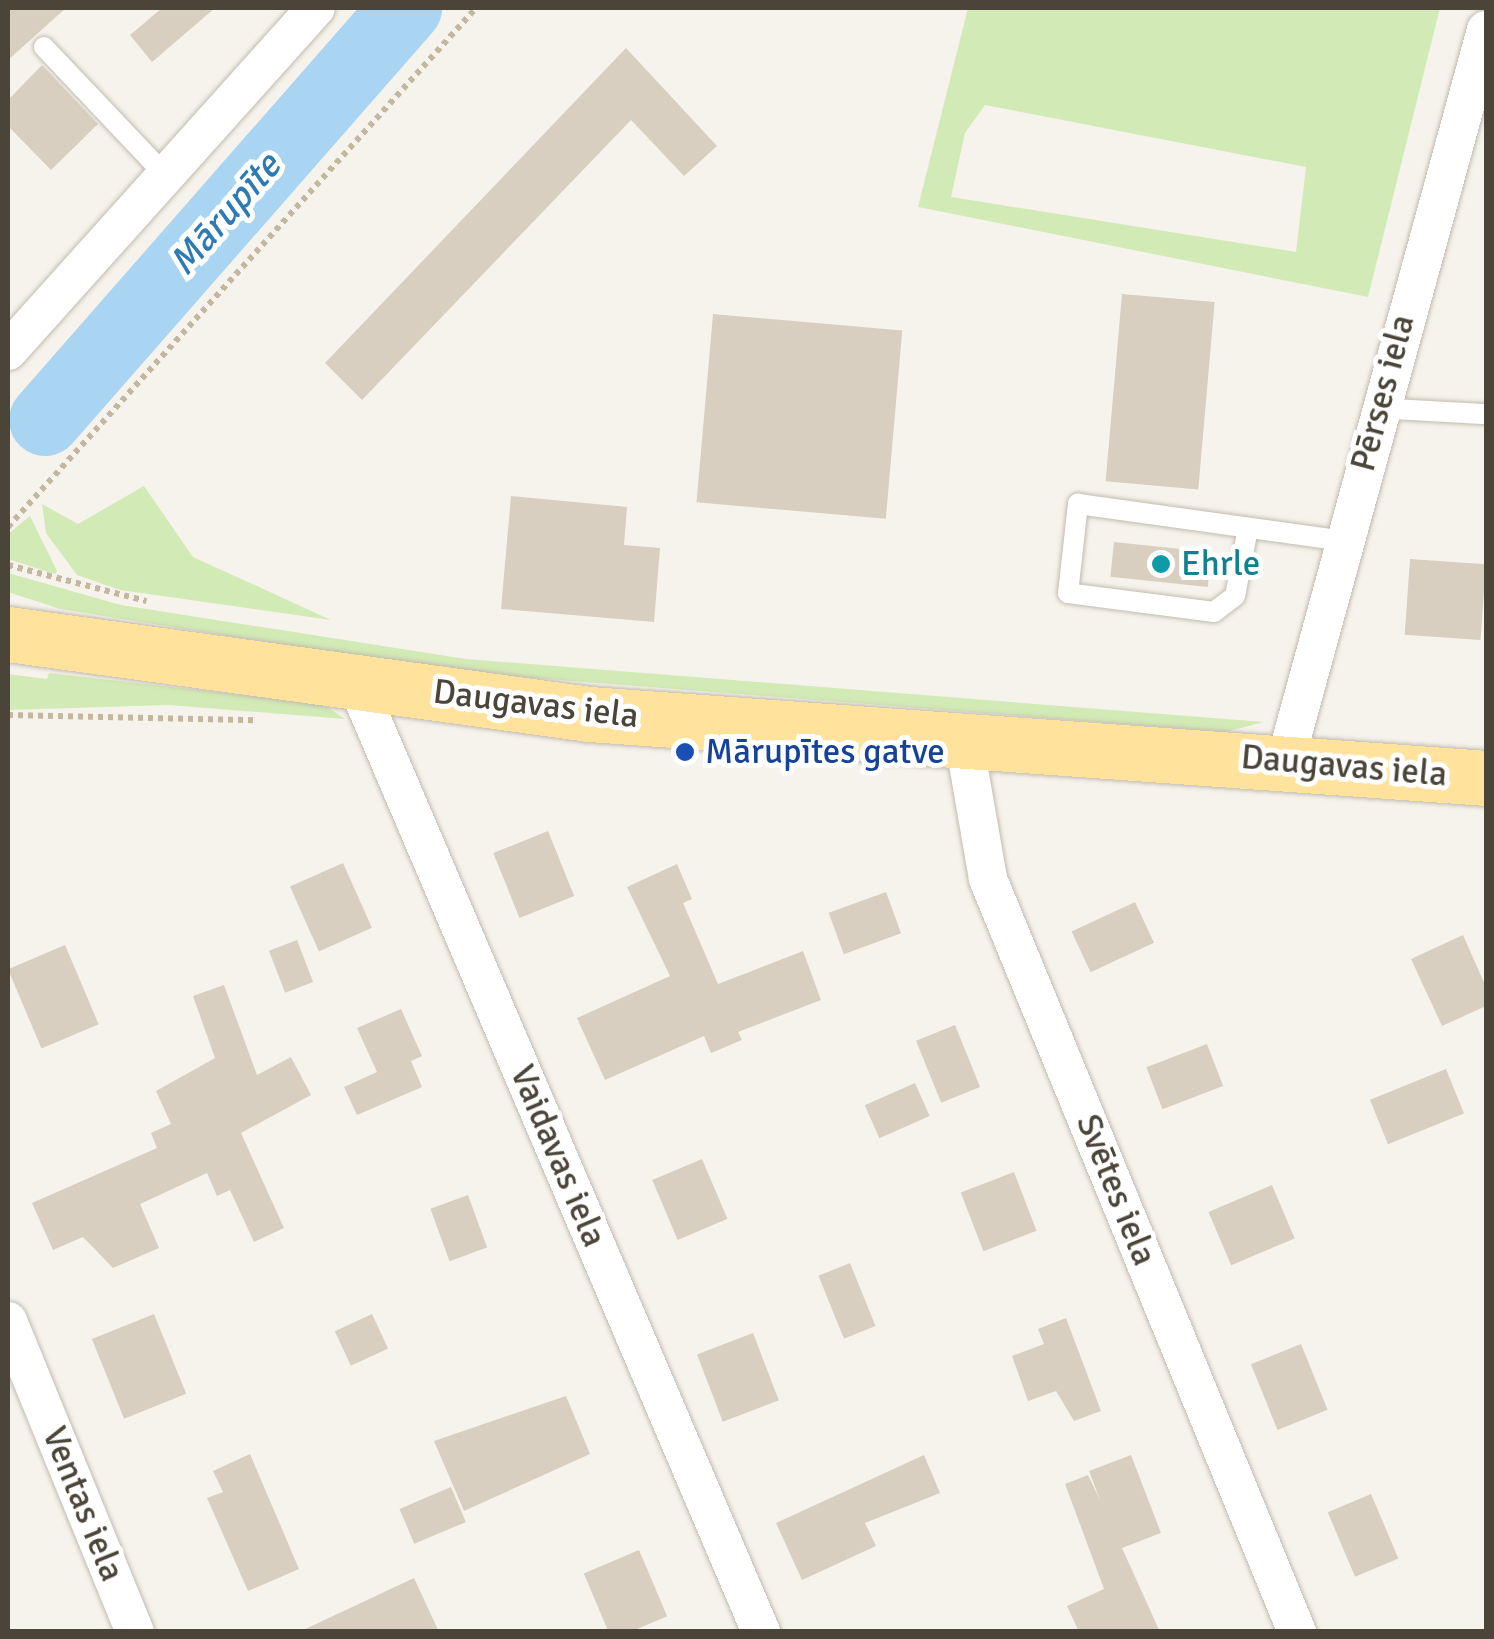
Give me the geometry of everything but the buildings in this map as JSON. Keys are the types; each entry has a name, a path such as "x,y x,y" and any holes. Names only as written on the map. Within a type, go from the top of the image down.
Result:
{"main road":[{"name":"Daugavas iela","path":"8,634 589,714 964,742 1286,759 1486,778"}],"street":[{"path":"8,352 163,173 316,8"},
{"name":"Pērses iela","path":"1286,759 1377,408 1486,30"},
{"name":"Vaidavas iela","path":"355,680 761,1632"},
{"name":"Svētes iela","path":"964,742 988,879 1298,1632"},
{"name":"Ventas iela","path":"8,1321 135,1632"}],"lane":[{"path":"44,47 163,173"},
{"path":"1377,408 1486,414"},
{"path":"1248,528 1235,596 1214,612 1068,593 1078,504 1344,541"}],"path":[{"path":"8,527 476,8"},
{"path":"8,566 167,606"}],"green space":[{"path":"968,8 1440,8 1368,297 918,207","holes":["985,105 1306,167 1296,252 951,197 965,133"]},
{"path":"144,486 193,557 331,620 120,590 77,575 46,533 42,504 78,524"},
{"path":"30,516 57,571 55,574 8,559 8,534"},
{"path":"8,573 121,605 466,659 1264,722 1225,732 445,671 60,609 8,592"},
{"path":"49,673 323,704 345,719 169,705 8,710 8,674 47,679"}],"waterway":[{"name":"Mārupīte","path":"45,420 406,8"}],"place":[{"name":"Ehrle","path":"1161,564"},
{"name":"Mārupītes gatve","path":"685,752"}]}
